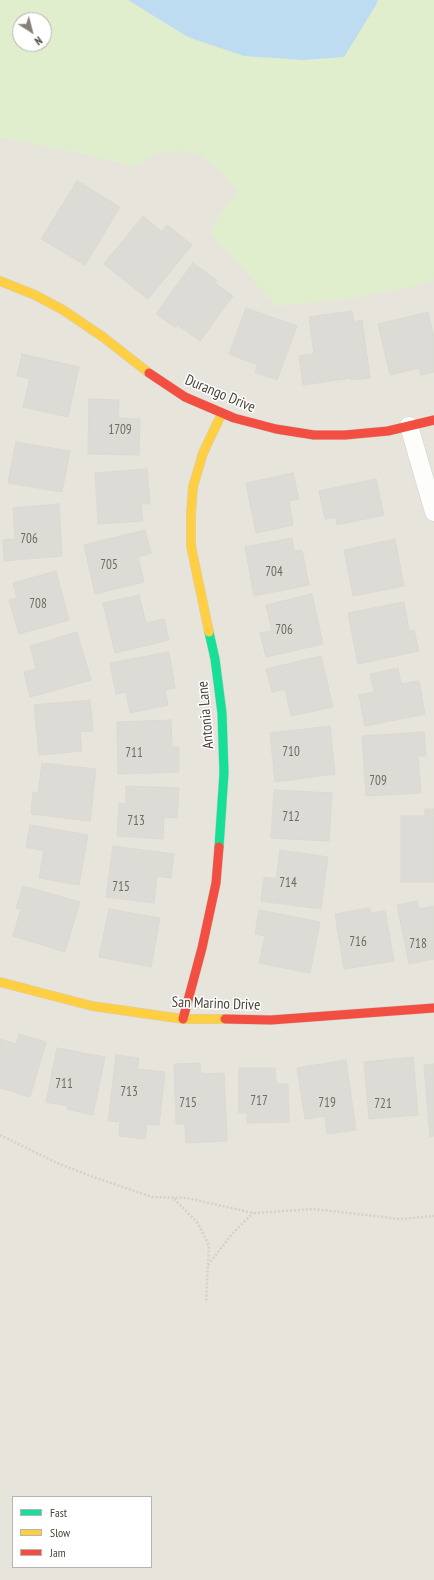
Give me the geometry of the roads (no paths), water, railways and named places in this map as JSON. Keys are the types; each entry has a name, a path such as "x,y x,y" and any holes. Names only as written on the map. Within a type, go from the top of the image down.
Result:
{"street":[{"name":"Durango Drive","path":"0,281 35,295 63,310 103,337 135,364 185,397 234,418 276,429 314,435 345,435 388,431 434,420"},
{"name":"Antonia Lane","path":"183,1019 202,948 216,883 221,830 224,773 222,714 214,659 191,546 191,513 193,488 203,453 222,413"},
{"path":"409,426 434,512"},
{"name":"San Marino Drive","path":"0,982 92,1006 183,1019 271,1020 434,1008"}],"water":[{"path":"128,0 378,0 344,57 303,60 244,56 188,37"}]}
